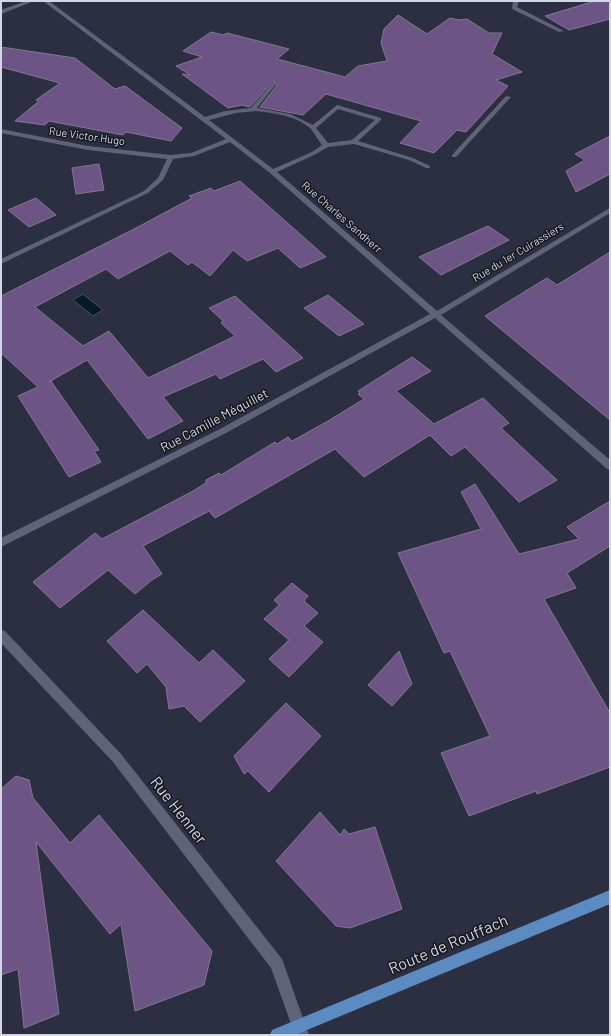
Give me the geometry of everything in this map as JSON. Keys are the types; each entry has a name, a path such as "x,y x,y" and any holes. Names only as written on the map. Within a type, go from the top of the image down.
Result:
{"main road":[{"name":"Route de Rouffach","path":"277,1035 301,1030 610,896"}],"street":[{"path":"1,12 31,1"},
{"name":"Rue Charles Sandherr","path":"46,1 204,119 272,172 610,466"},
{"path":"516,1 514,8 561,31"},
{"path":"254,108 273,84"},
{"path":"454,156 508,97"},
{"path":"313,128 337,107 378,119 354,142"},
{"path":"204,119 254,108 275,111 298,119 313,128 326,145"},
{"name":"Rue Victor Hugo","path":"1,131 88,148 170,158 192,155 230,140"},
{"path":"272,172 314,153 326,145 354,142 411,158 428,167"},
{"path":"1,262 146,192 161,179 170,158"},
{"name":"Rue du 1er Cuirassiers","path":"437,314 610,210"},
{"name":"Rue Camille Méquillet","path":"1,543 223,431 437,314"},
{"name":"Rue Henner","path":"1,635 117,758 277,964 301,1030"}],"water":[{"path":"83,294 103,310 93,316 73,300"}],"building":[{"path":"595,1 610,1 610,19 569,30 545,16"},
{"path":"398,15 427,34 450,18 459,20 467,19 489,33 502,33 492,54 522,72 496,80 508,86 466,132 457,130 434,153 400,143 421,121 326,94 303,115 260,107 277,85 273,81 250,107 242,105 228,108 182,74 190,75 176,66 202,57 183,51 211,32 223,35 227,33 289,49 277,59 345,77 358,66 387,61 381,43 384,29"},
{"path":"1,47 75,58 115,89 125,86 182,128 171,141 126,132 123,135 49,121 45,125 15,121 39,101 36,100 60,83 1,67"},
{"path":"610,136 610,174 576,192 566,171 585,160 575,154"},
{"path":"99,164 104,190 76,194 72,168"},
{"path":"240,181 326,257 300,268 278,248 247,261 233,250 210,276 192,262 188,265 170,251 118,279 106,269 35,307 83,346 109,331 148,378 235,336 221,323 223,321 209,308 235,296 303,358 276,372 263,359 220,379 216,374 163,397 183,421 148,439 87,360 49,382 51,381 99,450 94,451 101,462 69,477 18,396 38,387 1,353 1,296 192,198 189,196 211,188 214,191"},
{"path":"36,198 56,215 29,227 8,210"},
{"path":"488,226 509,240 441,275 419,257"},
{"path":"610,252 610,420 485,316 547,278 557,285"},
{"path":"328,295 364,324 339,336 304,308"},
{"path":"412,357 431,371 396,391 434,424 483,398 509,423 501,428 557,480 519,502 465,447 451,456 430,435 364,477 335,449 215,518 209,511 143,546 162,574 135,594 108,570 60,608 33,582 95,533 102,539 193,491 206,483 206,480 219,473 221,475 275,442 277,444 288,437 292,441 328,421 364,399 358,394 360,393 358,391"},
{"path":"475,484 519,554 579,539 567,527 610,501 610,546 567,573 576,588 544,599 610,713 610,767 537,794 536,791 469,816 441,753 490,736 450,651 444,653 398,553 481,529 461,492"},
{"path":"292,583 308,596 304,601 318,613 304,626 323,642 289,677 269,659 289,640 264,619 279,605 274,600"},
{"path":"143,610 199,663 213,650 245,681 200,722 184,706 169,709 166,687 147,664 137,673 107,641"},
{"path":"399,651 412,684 392,706 368,685"},
{"path":"286,703 321,736 269,792 248,771 244,774 234,756"},
{"path":"16,776 29,780 33,798 70,843 99,815 212,951 204,985 135,1011 121,924 110,934 36,842 59,1014 24,1028 18,969 1,975 1,789"},
{"path":"320,812 340,835 344,829 349,834 375,827 402,909 350,928 336,926 276,861"}]}
